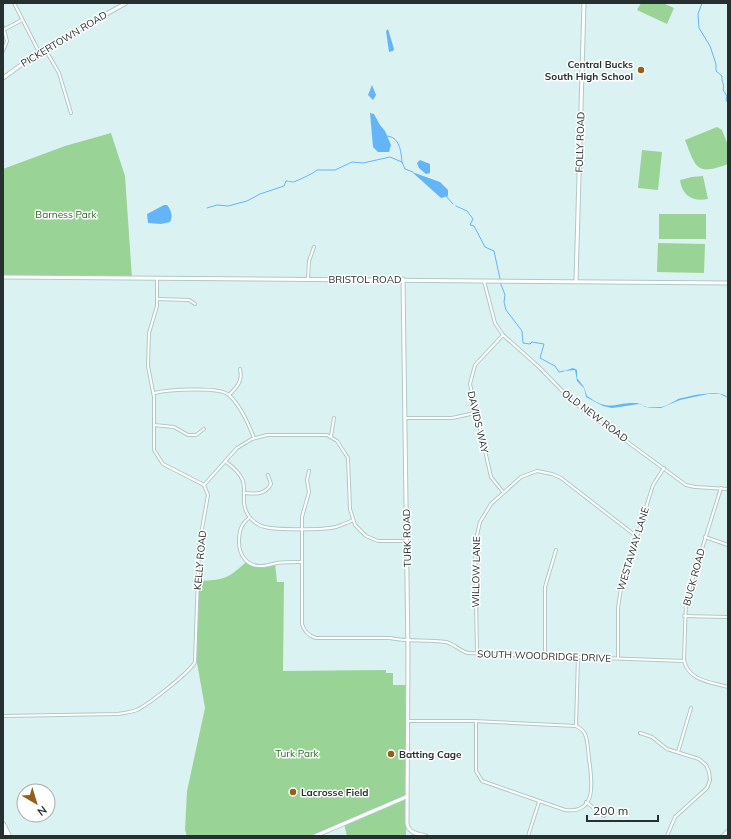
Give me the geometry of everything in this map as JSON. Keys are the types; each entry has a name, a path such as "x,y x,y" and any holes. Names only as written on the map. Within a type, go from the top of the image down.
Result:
{"highway":[{"path":"3,824 9,836"}],"street":[{"path":"14,3 39,52"},
{"name":"PICKERTOWN ROAD","path":"3,78 39,52 126,3"},
{"name":"FOLLY ROAD","path":"576,281 584,3"},
{"path":"3,51 8,41 4,28 22,20"},
{"path":"45,49 59,72 71,113"},
{"path":"308,278 309,261 314,247"},
{"name":"BRISTOL ROAD","path":"3,277 158,279 308,278 728,283"},
{"path":"158,279 156,309 149,333 148,352 149,371 154,393 153,448 158,460 166,466 204,485 237,448 254,438 267,435 331,436 337,441 348,458 349,504 353,520 363,534 378,541 407,541"},
{"name":"TURK ROAD","path":"403,279 408,640 407,828 410,831 426,836"},
{"name":"OLD NEW ROAD","path":"484,281 495,324 502,335 539,367 573,402 690,486 728,489"},
{"path":"157,299 189,300 195,304"},
{"name":"DAVIDS WAY","path":"502,335 478,362 471,374 470,391 491,477 503,492"},
{"path":"229,395 239,384 242,375 240,369"},
{"path":"154,393 168,391 215,391 229,395 237,406 254,438"},
{"path":"405,418 452,418 475,413"},
{"path":"331,436 334,418"},
{"path":"154,425 174,426 190,435 196,435 204,429"},
{"path":"226,462 233,467 242,478 246,510 250,517 266,528 332,528 353,520"},
{"name":"WESTAWAY LANE","path":"618,659 619,595 653,485 664,468"},
{"name":"WILLOW LANE","path":"477,653 475,544 477,532 484,513 503,492 518,479 528,473 541,471 561,478 636,536"},
{"name":"SOUTH WOODRIDGE DRIVE","path":"309,472 307,480 309,490 302,516 302,624 308,634 316,638 387,638 447,642 463,651 477,653 684,661"},
{"path":"245,493 255,494 265,491 270,484 268,475"},
{"name":"KELLY ROAD","path":"3,716 124,713 143,706 191,669 196,657 199,546 208,498 208,492 204,485"},
{"name":"BUCK ROAD","path":"684,661 684,616 688,589 721,488"},
{"path":"250,517 242,524 239,535 240,553 247,561 262,566 277,563 302,562"},
{"path":"705,537 728,545"},
{"path":"545,656 545,587 556,550"},
{"path":"684,616 728,617"},
{"path":"576,726 578,657"},
{"path":"684,661 688,671 694,676 728,687"},
{"path":"678,752 691,708"},
{"path":"408,722 476,721 576,726 585,735 591,769 592,790 586,802 577,809 568,810 539,802 485,783 478,777 476,771 476,721"},
{"path":"640,733 652,738 667,749 702,761 709,772 710,780 705,790 675,817 667,836"},
{"path":"315,836 406,797"},
{"path":"528,836 539,802"},
{"path":"586,802 604,816"},
{"path":"723,836 728,831"}],"green space":[{"path":"641,3 663,3 674,8 667,24 637,10"},
{"path":"717,127 722,130 728,145 728,164 717,168 703,169 695,163 685,140"},
{"name":"Barness Park","path":"111,133 125,176 132,278 3,277 3,169 65,146"},
{"path":"642,150 662,152 658,190 638,188"},
{"path":"703,176 708,199 698,200 689,197 683,190 680,180"},
{"path":"659,214 706,214 706,239 659,239"},
{"path":"658,243 705,244 704,273 657,272"},
{"name":"Turk Park","path":"247,561 257,566 275,563 277,582 284,582 283,671 386,670 386,673 393,673 393,685 407,685 406,836 347,836 344,824 316,836 187,836 185,830 187,791 205,708 196,657 198,581 220,579 230,575"}],"water":[{"path":"388,29 394,49 393,51 389,52 386,31"},
{"path":"372,85 376,95 373,100 368,95"},
{"path":"370,113 374,114 385,131 391,145 389,152 378,152 373,147"},
{"path":"420,160 430,164 430,173 426,174 419,168 417,163"},
{"path":"412,172 440,182 448,190 448,196 441,198"},
{"path":"164,205 167,205 170,211 170,222 161,224 148,223 147,214"},
{"path":"573,368 577,370 577,378 584,387 587,396 595,401 612,406 637,403 640,404 643,406 639,404 612,408 603,406 586,397 584,388 577,381 575,370 564,371"},
{"path":"712,393 719,394 708,394 680,400 661,408 647,407 661,407 678,399 689,396"}],"waterway":[{"path":"702,3 698,14 699,28 710,46 716,64 716,71 722,76 724,86 723,90 727,96 726,100 728,103"},
{"path":"386,136 394,139 399,145 402,162"},
{"path":"207,208 217,205 228,206 247,201 260,194 284,186 286,181 295,182 317,170 335,170 352,162 363,163 390,157 402,162 405,169 413,172"},
{"path":"446,196 453,204"},
{"path":"456,206 467,211 473,219 470,225 474,226 485,247 494,251 500,279"},
{"path":"500,282 505,295 504,302 506,310 522,331 523,343 530,344 532,342 544,344 540,358 555,366 559,372 564,371"}],"place":[{"name":"Central Bucks South High School","path":"641,70"},
{"name":"Batting Cage","path":"391,754"},
{"name":"Lacrosse Field","path":"293,792"}]}
